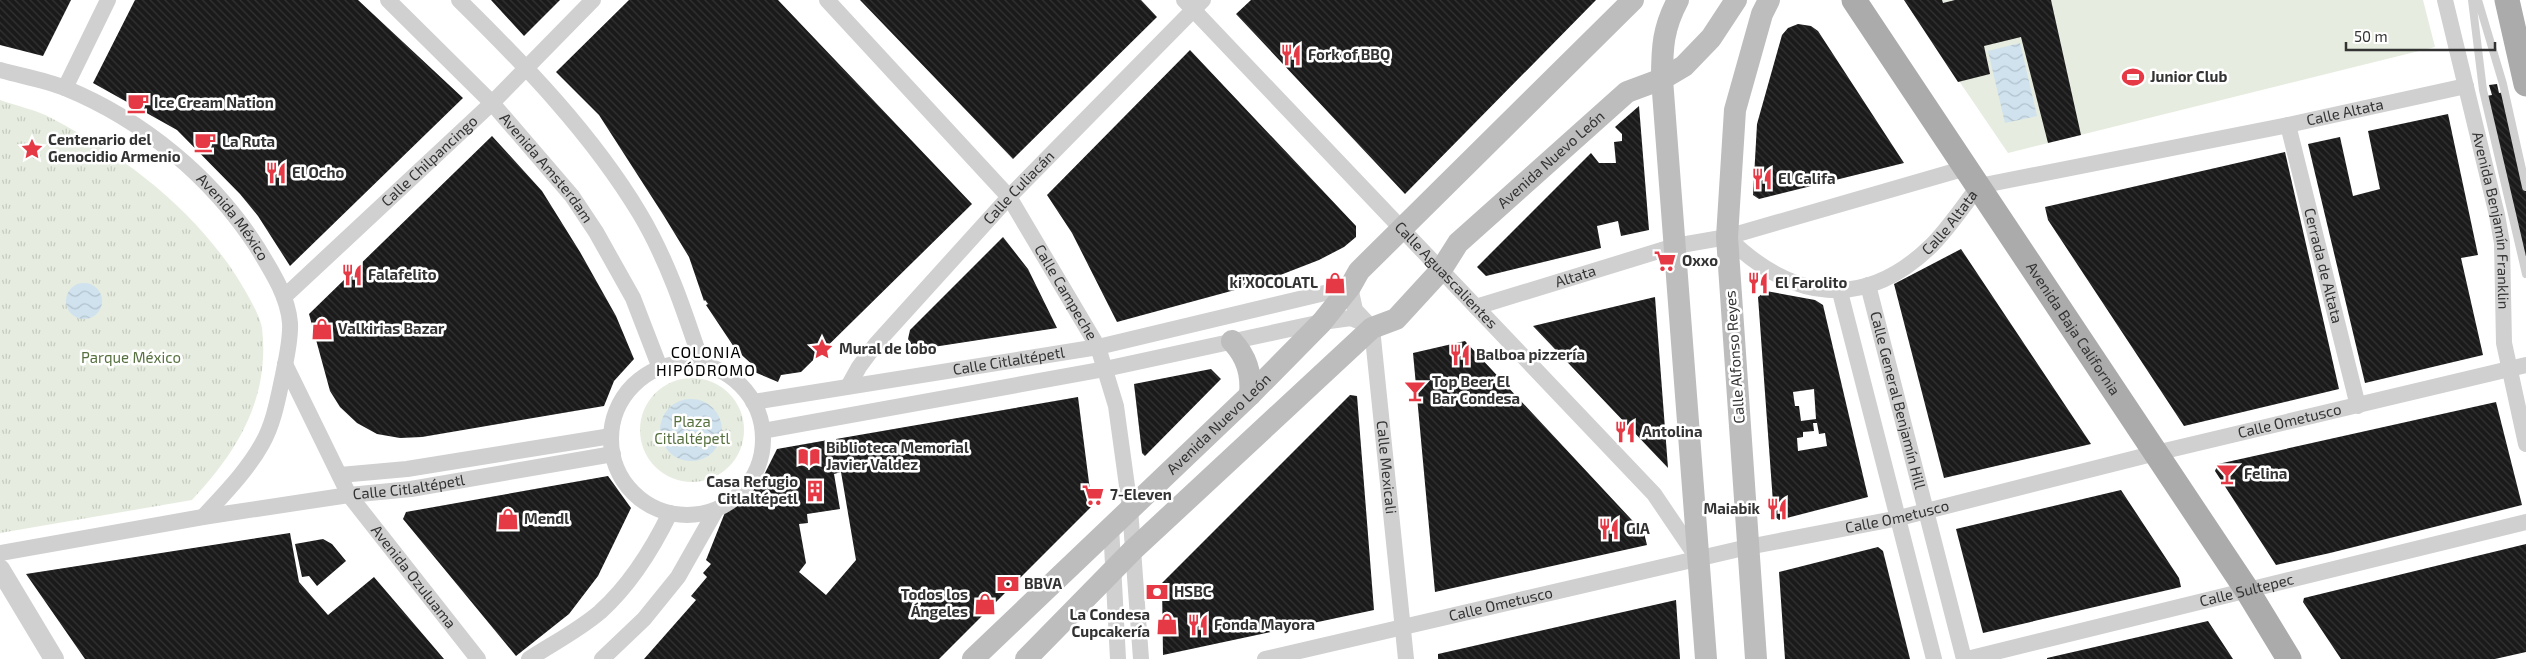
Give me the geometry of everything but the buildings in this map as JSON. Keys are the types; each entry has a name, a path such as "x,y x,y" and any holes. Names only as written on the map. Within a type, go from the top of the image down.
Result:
{"main road":[{"name":"Avenida Nuevo León","path":"973,659 1250,395 1322,322 1350,287 1359,271 1633,0"},
{"path":"1678,0 1668,17 1662,40 1662,78 1706,659"},
{"name":"Avenida Nuevo León","path":"1026,659 1133,550 1372,328 1396,319 1441,270 1458,244 1627,92 1662,78 1684,66 1699,52 1736,0"},
{"name":"Calle Alfonso Reyes","path":"1756,659 1727,237 1735,110 1762,14 1769,0"},
{"name":"Avenida Baja California","path":"1854,0 2247,590 2289,659"},
{"path":"2506,0 2525,76"},
{"path":"1232,341 1245,358 1249,369 1251,381 1250,395"}],"street":[{"path":"65,88 108,0"},
{"name":"Avenida Amsterdam","path":"388,0 492,103 572,196 596,232 633,298 660,368"},
{"path":"459,0 527,67 602,158 641,214 673,280 702,364"},
{"name":"Calle Chilpancingo","path":"284,297 492,103 593,0"},
{"name":"Calle Campeche","path":"827,0 1009,197 1098,347 1116,406 1130,508 1141,659"},
{"name":"Avenida Benjamín Franklin","path":"2445,0 2497,215 2502,243 2504,343 2526,444"},
{"name":"Calle Culiacán","path":"849,385 859,367 876,344 1009,197 1193,3"},
{"name":"Calle Aguascalientes","path":"1193,3 1402,229 1654,494 1698,559"},
{"name":"Avenida México","path":"0,70 65,88 114,112 156,140 195,172 239,220 266,262 284,297 290,324 285,364 276,406 263,443 236,481 203,517"},
{"name":"Calle Altata","path":"1972,177 1946,230 1930,247 1891,275 1868,285 1840,292 1816,289 1791,282 1767,271 1745,256 1727,237 1972,177 2288,125 2466,86"},
{"name":"Cerrada de Altata","path":"2288,125 2358,406"},
{"name":"Altata","path":"1476,307 1675,246 1727,237"},
{"name":"Calle General Benjamín Hill","path":"1868,285 1966,659"},
{"path":"1350,287 1355,310 1372,328"},
{"name":"Calle Citlaltépetl","path":"753,402 849,385 1098,347 1350,287"},
{"name":"Calle General Benjamín Hill","path":"1840,292 1934,659"},
{"path":"1322,322 1351,318 1372,328"},
{"name":"Calle Citlaltépetl","path":"763,431 1105,369 1322,322"},
{"name":"Calle Mexicali","path":"1372,328 1406,659"},
{"path":"285,364 349,495"},
{"path":"677,364 702,364 723,372 740,385 753,402 763,431 762,455 752,478 737,497 716,510 691,515 670,513 650,505 633,492 620,474 613,454 611,436 615,414 625,394 641,378 660,368 677,364"},
{"name":"Calle Ometusco","path":"1265,659 1748,547 1899,518 2156,453 2526,365"},
{"name":"Calle Citlaltépetl","path":"340,475 406,469 611,436"},
{"name":"Calle Citlaltépetl","path":"203,517 349,495 411,489 613,454"},
{"path":"406,469 411,489"},
{"name":"Avenida Ozuluama","path":"349,495 478,659"},
{"path":"602,659 644,619 678,577 716,510"},
{"path":"529,659 598,613 619,593 652,549 670,513"},
{"path":"0,554 203,517"},
{"name":"Calle Sultepec","path":"1966,659 2526,522"},
{"path":"1111,526 1118,659"},
{"path":"0,569 54,659"}],"lane":[{"path":"2472,0 2483,90 2526,274"},
{"path":"2478,0 2503,84 2526,187"}],"green space":[{"name":"Junior Club","path":"1904,0 2423,0 2435,47 2008,153"},
{"name":"Parque México","path":"0,100 53,119 105,150 154,185 198,226 217,249 235,274 255,308 261,322 263,353 261,378 255,400 247,422 236,443 209,481 192,500 0,533"},
{"name":"Plaza Citlaltépetl","path":"692,378 712,382 721,386 729,393 736,401 740,410 744,430 740,450 736,459 729,467 721,474 712,478 692,482 672,478 663,474 655,467 648,459 644,450 640,430 644,410 648,401 655,393 663,386 672,382"}],"water":[{"path":"2020,43 2037,116 2005,123 1988,51"},
{"path":"84,283 97,288 102,301 97,314 84,319 71,314 66,301 71,288"},
{"path":"691,399 703,402 713,408 719,418 722,430 719,442 713,452 703,458 691,461 679,458 669,452 663,442 660,430 663,418 669,408 679,402"}],"place":[{"name":"Fork of BBQ","path":"1291,55"},
{"name":"Junior Club","path":"2133,77"},
{"name":"Ice Cream Nation","path":"138,103"},
{"name":"La Ruta","path":"205,142"},
{"name":"Centenario del Genocidio Armenio","path":"32,149"},
{"name":"El Ocho","path":"276,173"},
{"name":"El Califa","path":"1762,179"},
{"name":"Oxxo","path":"1665,261"},
{"name":"Falafelito","path":"352,275"},
{"name":"ki'XOCOLATL","path":"1335,283"},
{"name":"El Farolito","path":"1758,283"},
{"name":"Valkirias Bazar","path":"322,329"},
{"name":"Mural de lobo","path":"822,349"},
{"name":"Balboa pizzería","path":"1460,355"},
{"name":"Top Beer El Bar Condesa","path":"1415,391"},
{"name":"Antolina","path":"1625,432"},
{"name":"Biblioteca Memorial Javier Valdez","path":"809,457"},
{"name":"Felina","path":"2227,474"},
{"name":"Casa Refugio Citlaltépetl","path":"815,491"},
{"name":"7-Eleven","path":"1093,495"},
{"name":"Maiabik","path":"1777,509"},
{"name":"Mendl","path":"508,519"},
{"name":"GIA","path":"1609,529"},
{"name":"BBVA","path":"1008,584"},
{"name":"HSBC","path":"1157,592"},
{"name":"Todos los Ángeles","path":"985,604"},
{"name":"La Condesa Cupcakería","path":"1167,624"},
{"name":"Fonda Mayora","path":"1198,625"}],"district":[{"name":"COLONIA HIPÓDROMO","path":"706,361"}]}
